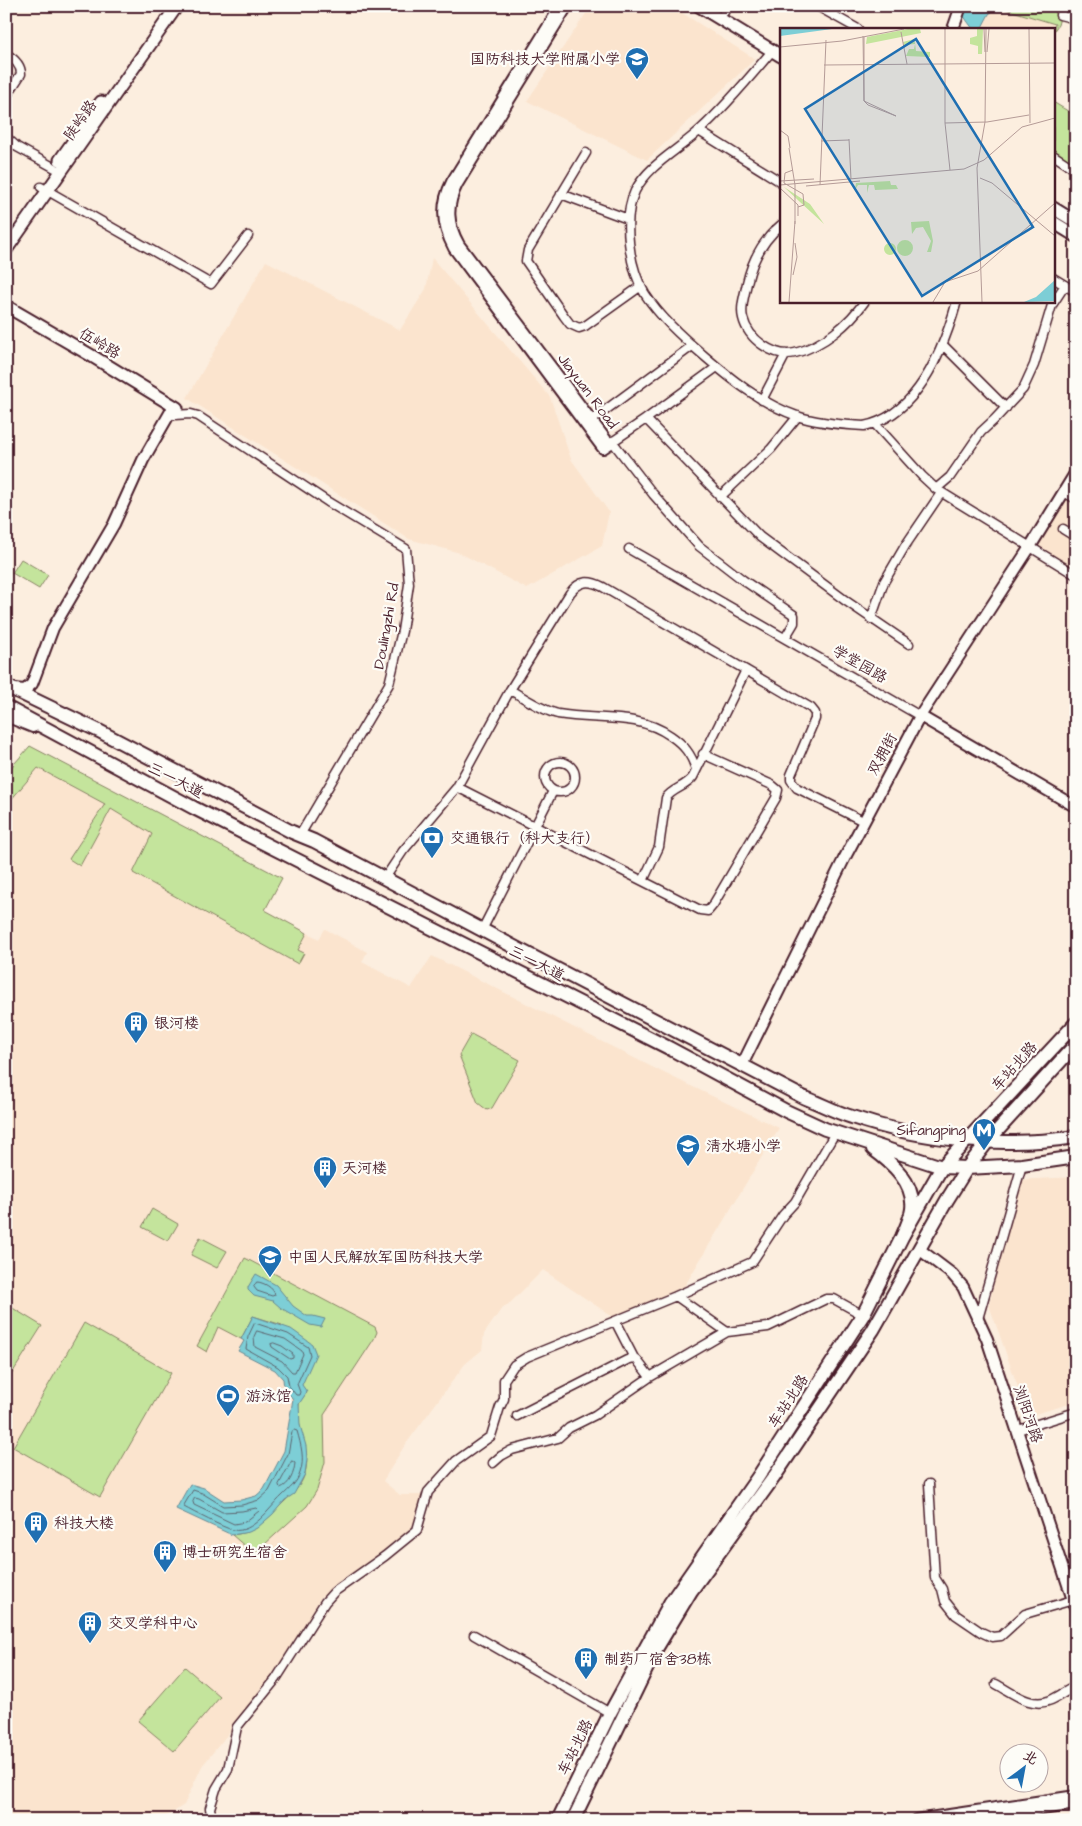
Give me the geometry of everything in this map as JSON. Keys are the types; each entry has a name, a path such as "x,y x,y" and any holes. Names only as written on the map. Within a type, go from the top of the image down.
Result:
{"main road":[{"name":"陡岭路","path":"6,250 45,188 55,168 168,6"},
{"name":"陡岭路","path":"6,237 45,188 177,6"},
{"path":"699,6 778,51"},
{"path":"722,8 778,51"},
{"path":"1054,209 1076,222"},
{"path":"1054,223 1076,236"},
{"name":"伍岭路","path":"6,306 92,356 174,411"},
{"name":"伍岭路","path":"6,314 174,411"},
{"name":"三一大道","path":"9,686 385,878 802,1096 851,1117 891,1129 930,1136 988,1142 1029,1142 1076,1137"},
{"name":"三一大道","path":"6,707 194,808 669,1048 786,1111 835,1133 942,1167 967,1168 1022,1165 1076,1157"},
{"name":"车站北路","path":"558,1820 610,1713 670,1603 758,1477 863,1315 903,1235 942,1167 1076,1023"},
{"name":"车站北路","path":"573,1820 607,1747 661,1641 691,1591 774,1477 873,1330 967,1168 1076,1044"},
{"path":"864,1143 879,1154 905,1179 911,1195 912,1209 903,1235"}],"street":[{"name":"Jiayuan Road","path":"561,6 452,182 446,196 443,215 448,236 454,248 589,422"},
{"name":"Jiayuan Road","path":"567,6 457,184 451,199 449,215 452,233 459,245 589,422 603,448 610,442"},
{"path":"817,6 856,28"},
{"path":"953,28 961,6"},
{"path":"1063,6 1060,15 1076,19"},
{"path":"778,51 699,131 643,178 630,203 628,219 632,261 641,286 657,311 692,346 738,385 762,400 798,416 864,426 875,424 894,412 918,389 944,344 957,302"},
{"path":"6,54 17,63 21,74 6,97"},
{"path":"699,131 780,181"},
{"path":"6,137 17,146 55,168"},
{"path":"586,153 528,250 525,257 529,267 570,324 579,328 585,326 641,286"},
{"path":"1054,156 1076,170"},
{"path":"45,188 211,284 248,236"},
{"path":"561,194 628,219"},
{"path":"780,225 766,240 749,273 742,305 743,318 748,331 759,343 777,352 786,354 805,350 838,331 853,317 864,302"},
{"path":"1054,279 1076,292"},
{"path":"1054,302 1065,285"},
{"path":"871,619 889,574 939,491 981,432 1023,389 1029,378 1054,302"},
{"path":"944,344 1006,408"},
{"path":"589,422 692,346"},
{"path":"762,400 786,354"},
{"path":"717,367 646,419 610,442 664,507 700,546 743,580 794,615 794,623 785,638"},
{"path":"9,686 25,690 32,684 56,622 114,524 143,460 174,411"},
{"path":"49,706 41,699 36,690 36,685 56,629 118,526 140,474 174,411"},
{"name":"Doulingzhi Rd","path":"174,411 198,416 328,502 406,549 409,584 402,631 389,684 300,835"},
{"path":"720,497 771,449 798,416"},
{"path":"646,419 760,537 871,619 910,644"},
{"path":"875,424 922,476 939,491 1076,575"},
{"name":"双拥街","path":"742,1065 864,821 920,716 1030,547 1076,472"},
{"path":"1064,492 1076,499"},
{"path":"1063,529 1076,537"},
{"name":"学堂园路","path":"629,549 1076,807"},
{"path":"385,878 403,851 457,787 510,690 570,593 576,585 586,582 595,583 603,587 811,708 815,713 815,719 791,775 791,780 793,784 864,821"},
{"path":"644,881 659,847 666,798 669,794 690,781 746,670"},
{"path":"510,690 559,714 630,720 651,725 670,735 686,748 692,755 696,769"},
{"path":"6,716 74,745"},
{"path":"703,754 772,785 778,790"},
{"path":"555,762 569,764 573,768 576,778 572,787 563,792 553,791 548,788 544,778 547,768 555,762"},
{"path":"778,790 793,784"},
{"path":"457,787 700,910 708,911 776,798 778,790"},
{"path":"482,930 553,791"},
{"path":"212,1820 210,1808 216,1789 228,1769 236,1732 240,1723 276,1679 325,1602 334,1592 385,1556 417,1530 428,1492 456,1461 491,1436 504,1398 504,1380 514,1365 527,1356 676,1296 752,1262 783,1215 795,1202 835,1133"},
{"path":"978,1319 1022,1165"},
{"name":"浏阳河路","path":"919,1249 952,1274 963,1287 987,1339 1074,1605"},
{"path":"676,1296 727,1332"},
{"path":"493,1463 512,1450 558,1438 569,1428 595,1415 650,1377 727,1332 768,1327 826,1299 834,1299 863,1315"},
{"path":"615,1321 634,1358 650,1377"},
{"path":"517,1416 634,1358"},
{"path":"1018,1430 1076,1412"},
{"path":"929,1484 935,1578 942,1589 945,1602 956,1615 992,1637 1001,1636 1025,1614 1074,1605"},
{"path":"474,1635 610,1713"},
{"path":"996,1684 1030,1702 1040,1703 1049,1701 1076,1686"},
{"path":"916,1820 1076,1796"},
{"path":"968,1820 1076,1804"}],"shaded area":[{"name":"国防科技大学附属小学","path":"591,6 671,6 755,59 647,160 527,101"},
{"path":"999,7 1058,25 1054,31 1054,28 982,28 989,14"},
{"path":"432,258 550,397 571,459 609,512 602,546 527,589 460,553 409,539 187,398 266,261 400,330 426,289"},
{"path":"1076,472 1076,575 1030,547"},
{"name":"中国人民解放军国防科技大学","path":"30,746 282,878 266,910 319,939 325,929 346,940 367,952 362,962 411,988 432,956 666,1074 779,1128 684,1287 613,1317 543,1270 509,1304 502,1308 484,1334 482,1350 465,1364 403,1448 383,1481 400,1495 422,1495 416,1525 367,1566 321,1597 273,1678 202,1766 184,1805 161,1820 6,1820 6,773"},
{"path":"1076,1177 1076,1402 1028,1416 989,1305 1016,1180"}],"green space":[{"path":"1063,6 1058,25 1054,31 1055,24 999,7"},
{"path":"1054,103 1076,116 1076,170 1054,156"},
{"path":"21,559 48,575 39,589 12,573"},
{"path":"30,746 282,878 265,910 307,933 298,950 304,953 298,964 133,873 152,834 111,809 80,866 69,859 105,804 38,768 10,801 6,798 6,773"},
{"path":"471,1034 520,1060 492,1108 487,1110 478,1103 459,1055"},
{"path":"152,1209 178,1224 168,1241 142,1227"},
{"path":"200,1237 227,1251 217,1268 191,1255"},
{"path":"245,1258 375,1327 377,1332 324,1415 325,1462 317,1490 307,1506 254,1554 232,1535 252,1530 262,1523 293,1493 303,1479 307,1464 298,1414 300,1402 307,1393 302,1386 282,1325 253,1316 241,1339 218,1327 207,1352 197,1346"},
{"path":"6,1304 42,1326 6,1383"},
{"path":"84,1323 171,1373 100,1497 13,1447"},
{"path":"185,1667 220,1697 174,1751 138,1721"}],"water":[{"path":"961,6 999,6 989,14 982,28 972,28 960,11"},
{"path":"256,1274 276,1285 293,1306 307,1316 325,1319 321,1327 310,1325 281,1308 273,1301 254,1296 248,1290 248,1287"},
{"path":"253,1316 291,1329 312,1344 316,1354 302,1385 307,1392 299,1404 300,1425 306,1446 307,1459 305,1474 294,1494 285,1500 257,1528 249,1532 232,1535 176,1509 190,1484 204,1488 224,1501 241,1500 256,1496 264,1489 284,1451 293,1399 284,1388 283,1379 275,1370 238,1351 244,1341 241,1339"}],"place":[{"name":"国防科技大学附属小学","path":"637,80"},
{"name":"交通银行（科大支行）","path":"432,859"},
{"name":"银河楼","path":"136,1044"},
{"name":"Sifangping","path":"984,1151"},
{"name":"清水塘小学","path":"688,1167"},
{"name":"天河楼","path":"325,1189"},
{"name":"中国人民解放军国防科技大学","path":"270,1278"},
{"name":"游泳馆","path":"228,1417"},
{"name":"科技大楼","path":"36,1544"},
{"name":"博士研究生宿舍","path":"165,1573"},
{"name":"交叉学科中心","path":"90,1644"},
{"name":"制药厂宿舍38栋","path":"586,1680"}]}
